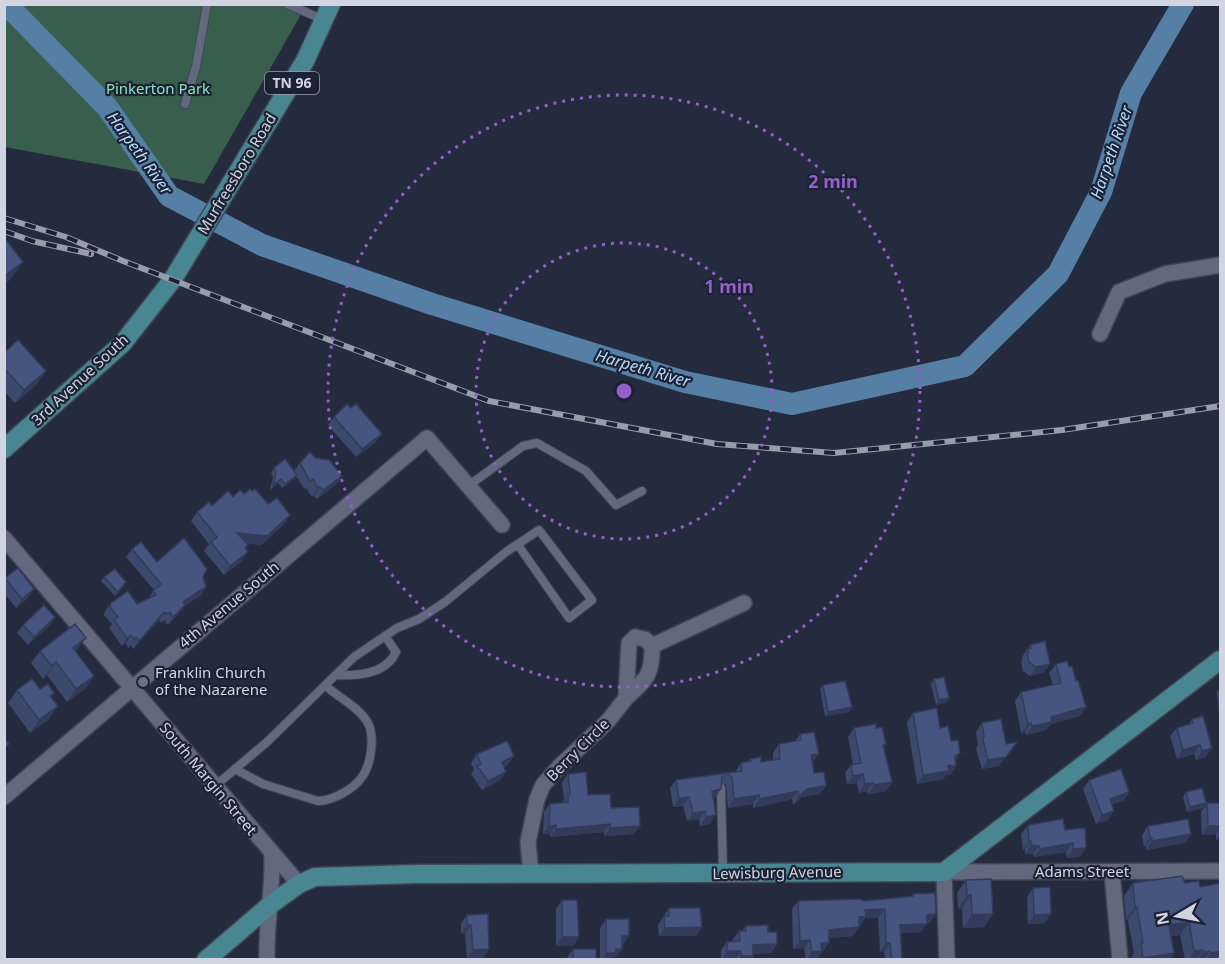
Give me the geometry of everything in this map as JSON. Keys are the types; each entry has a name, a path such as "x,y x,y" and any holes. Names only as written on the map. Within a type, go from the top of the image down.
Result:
{"main road":[{"name":"Murfreesboro Road","path":"176,275 305,61 327,12"},
{"name":"3rd Avenue South","path":"4,449 123,343 176,275"},
{"path":"944,872 1221,660"},
{"name":"Lewisburg Avenue","path":"206,960 270,905 299,884 315,877 944,872"}],"street":[{"path":"1100,334 1119,292 1165,274 1221,265"},
{"name":"4th Avenue South","path":"4,797 427,438 468,486"},
{"path":"468,486 502,525"},
{"name":"South Margin Street","path":"4,538 299,884"},
{"path":"626,698 629,643 635,637 645,639 652,646 744,603"},
{"name":"Berry Circle","path":"531,875 528,842 537,799 543,784 608,721 626,698 645,680 653,665 652,646"},
{"path":"267,960 266,936 273,882 272,855"},
{"name":"Adams Street","path":"944,872 1221,871"},
{"path":"944,872 947,960"},
{"path":"1112,872 1120,960"}],"lane":[{"path":"185,104 196,67 207,4"},
{"path":"287,4 327,12"},
{"path":"468,486 523,446 537,444 586,471 616,505 642,491"},
{"path":"215,786 267,742 354,657 385,636 445,603 518,545 539,530 592,600 569,618 518,545"},
{"path":"338,675 366,674 379,669 393,658 396,652 385,636"},
{"path":"235,769 263,784 296,795 326,801 362,778 368,767 370,729 360,712 326,686"},
{"path":"721,788 723,874"}],"green space":[{"name":"Pinkerton Park","path":"4,5 303,5 299,18 204,184 5,147"}],"building":[{"path":"4,237 23,262 4,276"},
{"path":"18,340 46,371 24,390 4,368 4,353"},
{"path":"347,404 351,408 356,404 382,434 362,449 334,417"},
{"path":"310,452 315,458 329,460 342,476 323,490 318,488 313,479 310,481 300,463"},
{"path":"285,459 297,475 285,484 281,479 273,485 276,472 274,468"},
{"path":"250,489 252,491 255,489 268,504 277,498 290,515 267,536 237,533 248,545 245,548 248,552 230,566 211,542 217,537 197,512 209,502 212,506 228,491 233,497 240,490 244,494"},
{"path":"184,538 207,569 203,577 206,587 183,602 185,605 173,617 170,612 166,614 164,612 139,641 136,637 134,640 131,635 127,638 114,620 118,617 110,607 111,603 128,591 137,604 156,595 153,591 161,584 132,549 141,542 157,562"},
{"path":"18,568 34,589 22,599 5,578"},
{"path":"115,569 126,582 118,592 104,577"},
{"path":"44,605 55,617 34,637 23,625"},
{"path":"75,624 86,638 73,648 94,676 76,689 56,662 52,666 40,651"},
{"path":"1045,641 1050,664 1036,667 1029,662 1028,649 1031,648 1030,645"},
{"path":"1067,661 1069,667 1072,666 1076,681 1078,680 1086,707 1051,717 1052,722 1032,726 1031,723 1028,724 1021,692 1061,683 1056,664"},
{"path":"944,677 949,698 939,700 934,679"},
{"path":"32,679 40,689 48,684 54,693 50,696 58,706 39,720 17,690"},
{"path":"845,681 852,707 828,712 823,685"},
{"path":"937,708 940,728 948,726 951,741 958,740 960,753 955,756 956,766 948,765 949,771 923,775 913,713"},
{"path":"1203,716 1212,748 1202,751 1200,745 1183,750 1177,728 1193,723 1192,719"},
{"path":"1001,719 1006,744 1017,742 1006,757 988,760 982,723"},
{"path":"876,724 876,728 882,727 886,744 883,745 892,782 874,785 873,783 865,784 863,774 853,776 851,765 861,763 854,728"},
{"path":"814,732 819,754 811,755 814,773 824,772 826,786 807,789 799,796 798,791 760,799 759,795 734,799 732,777 726,773 742,771 741,763 751,761 750,759 761,757 761,762 780,759 779,744 801,740 800,734"},
{"path":"4,738 9,744 4,748"},
{"path":"507,741 514,756 502,762 506,772 488,781 477,766 481,764 477,754"},
{"path":"1121,769 1129,792 1110,799 1114,811 1102,815 1089,780"},
{"path":"586,772 588,795 610,794 611,808 639,807 640,826 610,828 610,824 556,829 556,825 549,826 550,804 568,802 568,794 570,794 568,774"},
{"path":"726,773 722,777 721,789 712,791 716,815 706,817 705,811 693,813 689,797 679,799 676,780"},
{"path":"1202,788 1206,803 1190,807 1186,792"},
{"path":"1207,803 1221,803 1221,826 1208,826"},
{"path":"1063,819 1065,830 1085,828 1086,848 1073,849 1073,843 1040,849 1039,846 1031,845 1028,825"},
{"path":"1188,819 1191,834 1152,841 1150,838 1148,826"},
{"path":"1182,876 1185,883 1199,881 1200,887 1221,883 1221,951 1211,953 1210,951 1203,952 1203,950 1194,951 1189,922 1169,925 1174,953 1143,958 1141,943 1143,943 1137,907 1135,907 1133,883"},
{"path":"991,879 993,914 972,915 971,895 967,896 966,880"},
{"path":"1050,887 1051,914 1034,915 1033,888"},
{"path":"935,893 936,914 927,915 927,924 900,925 902,960 892,960 890,943 886,943 885,909 865,910 866,917 859,917 859,927 829,930 829,943 821,943 822,951 812,952 810,940 800,941 798,901 859,899 865,901"},
{"path":"562,900 577,900 579,937 562,937"},
{"path":"669,908 700,908 702,927 665,928 664,916 669,916"},
{"path":"488,914 489,949 473,950 471,925 467,925 467,915"},
{"path":"606,919 629,919 629,936 622,936 622,949 616,949 616,953 606,953"},
{"path":"768,925 768,932 777,932 777,944 753,945 753,956 741,956 741,951 727,951 727,942 740,941 739,931 746,931 746,926"},
{"path":"573,949 596,949 596,960 573,960"}],"waterway":[{"name":"Harpeth River","path":"6,4 107,107 169,196 262,245 432,304 685,382 792,404 965,366 1058,274 1101,192 1131,93 1183,4"}],"railway":[{"path":"4,218 66,237 489,401 717,444 834,453 1062,430 1220,406"},
{"path":"4,231 32,241 91,254"}],"place":[{"name":"Franklin Church of the Nazarene","path":"143,682"}]}
